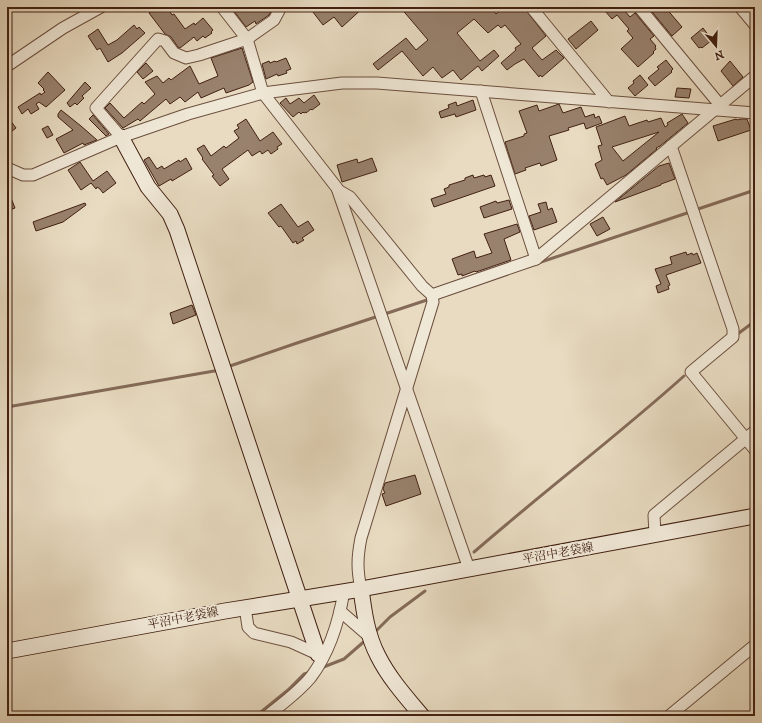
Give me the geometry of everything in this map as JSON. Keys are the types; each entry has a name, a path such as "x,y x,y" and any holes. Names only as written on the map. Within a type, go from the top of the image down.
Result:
{"main road":[{"path":"121,138 148,187 170,214 177,230 320,655"},
{"name":"平沼中老袋線","path":"7,651 300,598 344,591 361,590 755,516"},
{"path":"361,590 370,636 378,656 399,689 422,716"}],"street":[{"path":"7,66 63,28 101,7"},
{"path":"222,7 247,39 263,93 329,175 338,190 469,569"},
{"path":"121,138 96,108 158,40 165,41 174,53 186,58 247,39 274,20 281,7"},
{"path":"531,7 609,102"},
{"path":"639,7 717,108"},
{"path":"740,7 755,25"},
{"path":"432,295 536,259 755,76"},
{"path":"7,168 23,175 33,175 121,138 188,114 263,93 353,83 377,83 609,102 717,108 755,113"},
{"path":"482,91 536,259"},
{"path":"671,146 733,329 733,336 691,372 751,435 755,450"},
{"path":"338,190 350,197 422,286 432,295 433,302 361,538 357,571 361,590"},
{"path":"655,535 654,515 751,435"},
{"path":"267,716 286,701 310,677 340,611 344,591"},
{"path":"245,608 248,627 254,634 291,642 320,655"},
{"path":"340,611 370,636"},
{"path":"669,716 755,645"}],"building":[{"path":"157,7 167,7 185,29 194,23 195,25 203,18 213,30 211,32 212,33 205,38 203,36 197,41 194,37 180,48 171,37 165,34 149,13"},
{"path":"231,7 268,7 271,11 269,15 256,24 255,21 246,27"},
{"path":"309,7 364,7 342,27 334,17 323,25"},
{"path":"400,7 490,7 496,14 504,7 517,7 522,12 525,9 546,36 532,48 542,60 556,50 564,58 542,77 540,75 539,77 524,59 507,70 501,63 516,50 515,48 521,44 505,25 501,28 498,25 488,33 474,19 457,33 480,61 494,50 499,56 482,71 478,66 461,80 453,70 442,78 433,67 423,76 402,51 378,70 373,64 406,38 416,50 428,40"},
{"path":"610,7 627,7 624,10 630,17 635,13 654,36 650,39 656,46 656,49 653,52 654,53 638,67 621,49 633,38 627,31 629,29 617,15 612,19 605,11"},
{"path":"648,7 665,7 682,27 672,36"},
{"path":"591,21 598,30 576,49 568,39"},
{"path":"134,25 137,29 139,27 145,33 122,53 108,62 100,48 97,50 88,36 98,29 108,45 117,40"},
{"path":"703,28 712,40 702,48 699,48 691,38"},
{"path":"242,48 253,82 249,85 226,93 224,88 201,98 198,92 185,102 180,97 170,104 166,99 140,121 138,119 123,128 105,108 110,103 124,118 142,102 144,104 155,94 145,82 157,76 163,83 169,78 171,80 190,66 199,84 218,76 211,58"},
{"path":"286,58 291,69 286,71 287,73 278,76 277,74 266,79 262,64 269,61 270,63 276,62"},
{"path":"666,60 673,69 671,71 672,72 655,86 648,78 659,69 657,67"},
{"path":"730,61 743,77 733,86 721,71"},
{"path":"146,63 153,71 143,79 137,72"},
{"path":"48,72 65,90 46,107 39,102 36,104 39,109 31,114 28,109 22,114 18,107 40,93 41,95 45,92 38,83"},
{"path":"640,75 648,85 635,96 628,88"},
{"path":"85,82 91,88 82,96 84,98 77,105 75,103 70,107 67,103"},
{"path":"677,88 691,89 689,98 675,97"},
{"path":"314,95 320,104 306,113 303,112 301,114 299,112 293,117 280,103 286,98 290,104 299,98 304,103"},
{"path":"473,100 476,110 456,117 455,114 441,118 439,112 449,108 448,105 456,102 457,106"},
{"path":"559,104 563,113 581,107 585,117 594,114 595,118 599,116 602,123 586,129 584,123 568,128 569,130 549,136 557,160 541,166 540,163 525,168 526,170 515,174 505,142 524,136 524,134 527,133 519,111 537,105 539,111"},
{"path":"61,110 97,140 84,145 83,143 64,153 56,139 73,130 58,117"},
{"path":"682,114 688,123 656,148 657,149 626,175 607,185 603,178 601,179 595,164 602,160 598,146 602,145 596,127 625,116 629,126 647,120 648,122 661,118 665,127 668,125 667,123","holes":["659,132 623,161 612,147"]},
{"path":"93,115 109,134 106,136 89,119"},
{"path":"7,116 16,128 7,135"},
{"path":"246,119 260,141 273,132 282,144 271,154 268,150 262,154 260,151 252,156 248,150 222,169 229,179 220,186 212,176 214,175 202,159 203,158 197,149 204,145 211,156 224,146 226,148 239,138 234,131 239,128 237,125"},
{"path":"736,119 747,119 751,130 718,141 713,126"},
{"path":"48,126 53,135 47,138 42,129"},
{"path":"149,157 157,169 162,166 164,169 179,160 180,162 186,158 192,169 172,181 171,179 159,186 144,160"},
{"path":"372,158 377,171 342,182 337,165 357,159 358,163"},
{"path":"80,162 93,181 107,171 116,183 103,193 97,187 96,189 91,183 81,190 68,170"},
{"path":"669,163 675,179 615,202 659,166"},
{"path":"473,175 474,178 484,175 485,177 491,175 495,186 434,207 431,199 446,194 444,189 449,187 449,185 465,180 465,178"},
{"path":"7,188 15,208 7,211"},
{"path":"509,200 512,209 484,218 480,207 496,201 497,203"},
{"path":"546,202 548,210 552,208 557,222 534,230 529,216 541,212 538,204"},
{"path":"85,203 86,205 63,222 36,231 33,222"},
{"path":"281,204 298,227 308,221 314,230 302,238 304,240 297,244 296,241 293,243 281,226 279,227 268,213"},
{"path":"603,217 610,229 597,236 590,224"},
{"path":"517,224 520,232 504,239 511,260 462,276 462,274 458,275 452,259 474,251 476,258 492,253 484,234"},
{"path":"686,252 687,255 697,253 701,263 666,275 670,285 668,286 669,289 658,293 656,286 661,284 655,269 672,264 670,257"},
{"path":"192,305 196,315 173,324 170,313"},
{"path":"415,475 421,494 386,506 382,494 385,493 383,489 385,483"}],"waterway":[{"path":"695,210 755,190"},
{"path":"538,263 690,212"},
{"path":"227,367 430,299"},
{"path":"739,333 755,321"},
{"path":"7,407 220,370"},
{"path":"474,552 684,376"},
{"path":"374,633 390,617 425,591"},
{"path":"321,668 344,659 367,639"},
{"path":"256,716 288,690 304,674 311,672"}]}
